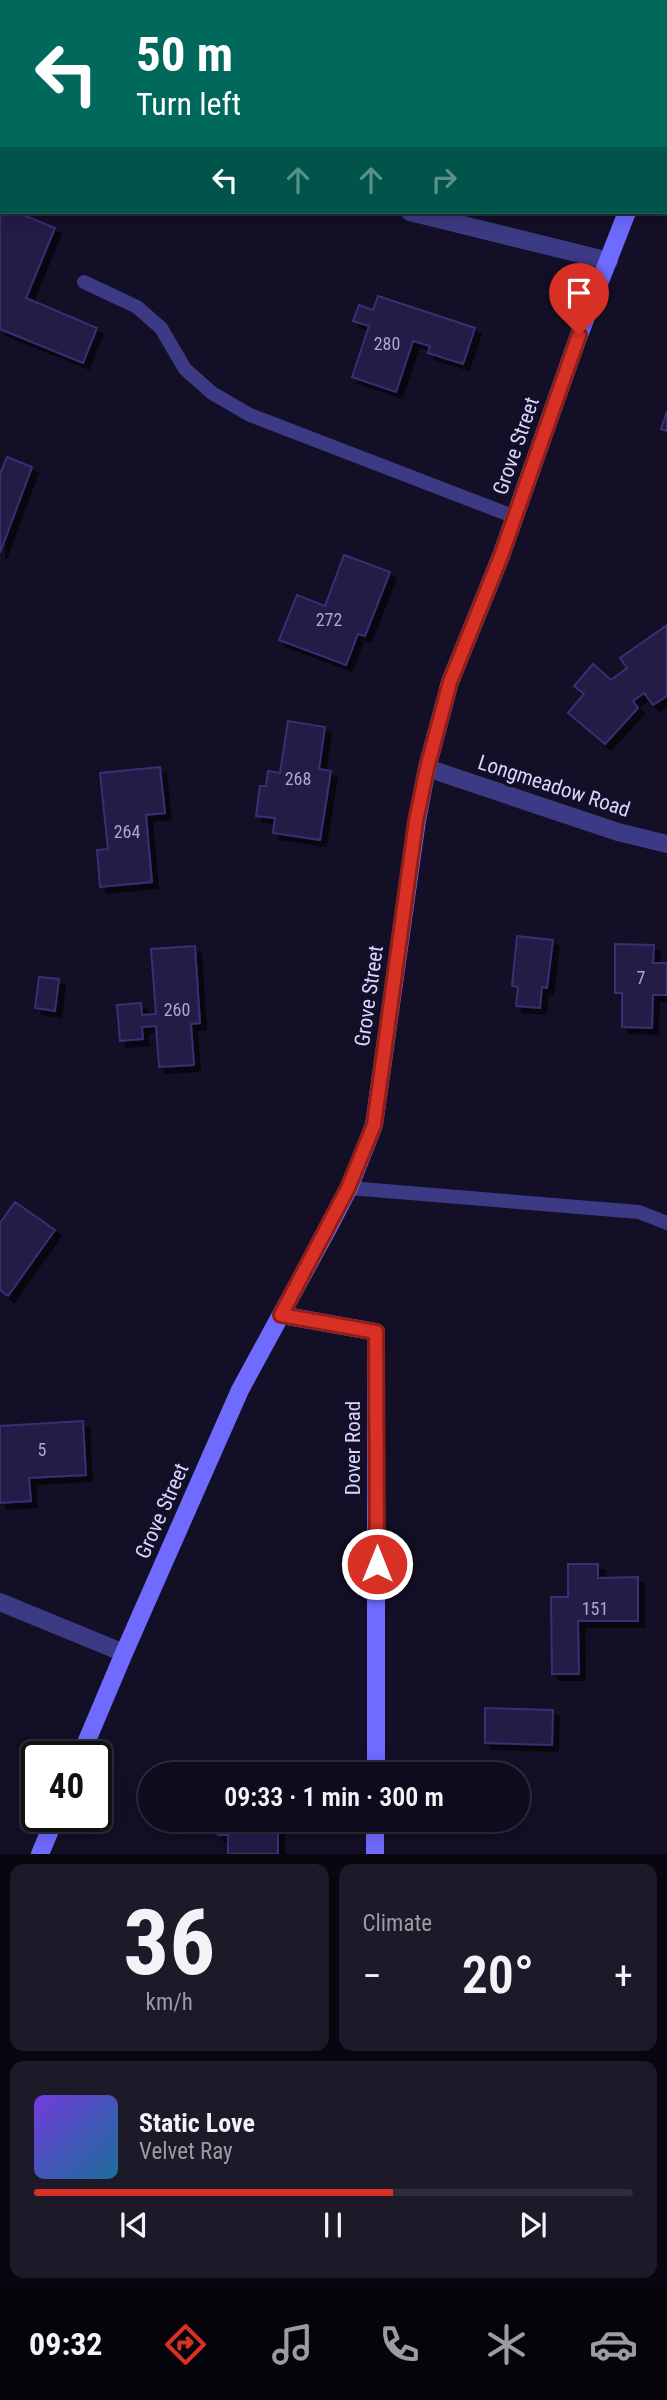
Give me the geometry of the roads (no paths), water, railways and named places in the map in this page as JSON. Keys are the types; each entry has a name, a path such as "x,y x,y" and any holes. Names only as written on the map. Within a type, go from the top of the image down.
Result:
{"street":[{"path":"418,214 609,261"},
{"name":"Grove Street","path":"87,1741 240,1390 348,1188 374,1125 416,821 450,682 515,517 579,335 626,214"},
{"name":"Longmeadow Road","path":"427,768 618,832 667,844"},
{"name":"Dover Road","path":"281,1315 376,1332 376,1762"},
{"path":"0,1602 124,1653"},
{"path":"40,1854 49,1832"},
{"path":"375,1832 375,1854"}],"lane":[{"path":"84,282 137,307 161,328 185,369 212,393 250,415 515,517"},
{"path":"348,1188 639,1212 667,1223"}]}
